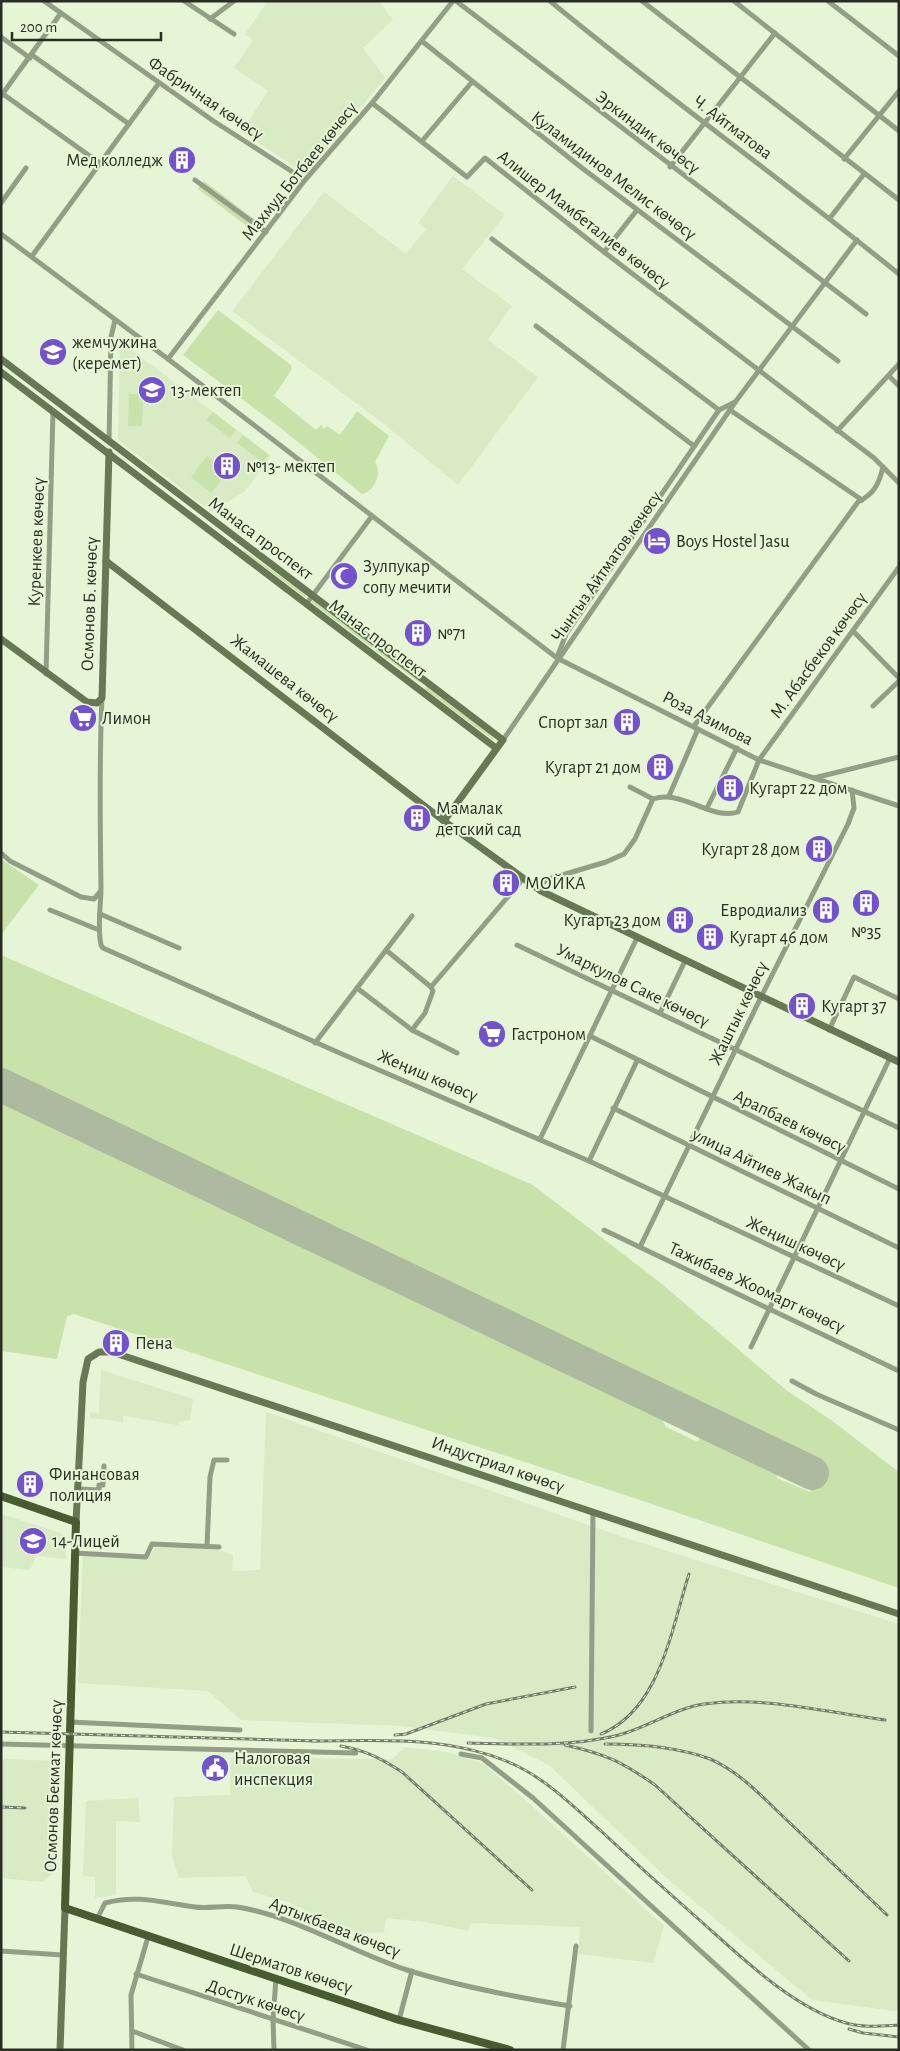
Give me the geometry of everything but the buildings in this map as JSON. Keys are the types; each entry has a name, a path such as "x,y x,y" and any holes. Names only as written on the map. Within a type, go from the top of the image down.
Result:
{"main road":[{"name":"Манаса проспект","path":"1,359 502,740"},
{"name":"Манас проспект","path":"1,372 496,748"},
{"path":"40,402 46,394"},
{"name":"Осмонов Б. көчөсү","path":"102,698 109,442"},
{"path":"154,488 159,481"},
{"path":"183,510 188,503"},
{"path":"238,552 245,544"},
{"name":"Жамашева көчөсү","path":"106,560 444,821 534,887 899,1062"},
{"path":"1,639 46,674 87,702 97,702 102,698"},
{"path":"444,821 502,740"},
{"name":"Индустриал көчөсү","path":"78,1489 83,1382 88,1359 99,1352 129,1356 899,1614"},
{"path":"1,1496 76,1522 78,1489"},
{"name":"Осмонов Бекмат көчөсү","path":"60,2050 76,1522"},
{"name":"Шерматов көчөсү","path":"65,1908 399,2020 510,2050"}],"street":[{"name":"Фабричная көчөсү","path":"44,1 159,83 305,180"},
{"path":"184,1 234,34"},
{"path":"210,19 234,1"},
{"name":"Махмуд Ботбаев көчөсү","path":"168,359 305,180 372,103 455,1"},
{"name":"Эркиндик көчөсү","path":"455,1 670,167 866,314"},
{"name":"Ч. Айтматова","path":"550,1 612,52 830,218 899,274"},
{"path":"642,1 899,200"},
{"path":"734,1 899,132"},
{"path":"828,1 899,56"},
{"path":"61,13 2,95 102,164"},
{"path":"670,167 775,33"},
{"path":"1,37 129,124"},
{"name":"Куламидинов Мелис көчөсү","path":"422,42 637,210 838,362"},
{"path":"422,141 472,82"},
{"path":"32,256 102,164 159,83"},
{"path":"844,158 899,91"},
{"name":"Алишер Мамбеталиев көчөсү","path":"372,103 467,177 485,158 883,467 899,483"},
{"path":"1,203 26,168"},
{"path":"830,218 864,174"},
{"path":"195,180 266,232"},
{"path":"604,252 637,210"},
{"name":"Роза Азимова","path":"1,234 168,359 557,658 759,760 899,806"},
{"path":"492,239 719,410"},
{"name":"Чынгыз Айтматов көчөсү","path":"557,658 573,640 736,401 857,240"},
{"name":"Осмонов Б. көчөсү","path":"109,442 110,337 115,320"},
{"path":"536,326 694,446"},
{"path":"837,431 899,364"},
{"path":"889,376 899,386"},
{"name":"Чынгыз Айтматов көчөсү","path":"557,658 566,634 719,410 736,401"},
{"path":"730,410 862,500"},
{"name":"Куренкеев көчөсү","path":"46,674 53,411"},
{"path":"669,796 696,727 862,500 870,496 880,480 883,467"},
{"path":"307,603 372,516"},
{"name":"М. Абасбеков көчөсү","path":"707,808 732,814 738,812 759,760 899,567"},
{"path":"853,631 899,679 873,706"},
{"path":"502,740 557,658"},
{"path":"419,689 425,681"},
{"name":"Осмонов Б. көчөсү","path":"101,890 98,792 102,698"},
{"path":"630,787 653,799 669,796 707,808 737,748"},
{"path":"814,778 899,757"},
{"name":"Жаштык көчөсү","path":"640,1247 761,997 848,824 854,808 852,790"},
{"path":"534,887 552,878 606,862 624,854 635,839 653,799"},
{"path":"1,853 10,861 81,897 94,899 101,890"},
{"path":"431,987 523,879"},
{"name":"Жеңиш көчөсү","path":"101,890 99,930 101,945 109,951 589,1161 899,1306"},
{"path":"50,910 99,930"},
{"path":"100,914 179,948"},
{"path":"315,1042 412,916"},
{"path":"540,1139 637,938"},
{"name":"Умаркулов Саке көчөсү","path":"517,945 899,1128"},
{"path":"386,950 431,987 433,991 424,1013 412,1030"},
{"path":"660,1013 685,961"},
{"path":"829,1030 854,977 899,999"},
{"path":"356,988 412,1030 457,1053"},
{"name":"Арапбаев көчөсү","path":"590,1036 637,1061 899,1189"},
{"path":"751,1348 890,1058"},
{"path":"589,1161 637,1061"},
{"name":"улица Айтиев Жакып","path":"613,1108 899,1248"},
{"name":"Тажибаев Жоомарт көчөсү","path":"604,1230 899,1371"},
{"path":"792,1381 816,1394 899,1430"},
{"path":"206,1546 210,1477 214,1460 226,1460"},
{"path":"78,1489 99,1490 99,1485 103,1485 104,1466"},
{"path":"591,1731 593,1512"},
{"path":"75,1553 146,1558 152,1544 219,1547"},
{"path":"70,1722 240,1730"},
{"path":"1,1744 356,1753"},
{"path":"461,1754 482,1758 533,1798 809,2050"},
{"name":"Артыкбаева көчөсү","path":"98,1919 106,1903 117,1900 159,1900 197,1908 236,1906 273,1916 412,1972 488,1992 570,2006"},
{"path":"132,2050 131,1995 148,1937"},
{"path":"563,2050 576,1946"},
{"path":"1,1952 63,1955"},
{"path":"399,2020 412,1972"},
{"name":"Достук көчөсү","path":"136,1974 367,2050"},
{"path":"274,2050 273,2020 276,1978"},
{"path":"132,2031 184,2050"}],"shaded area":[{"path":"268,1 379,1 393,20 363,48 385,78 306,174 242,132 268,91 234,68 253,40 245,34"},
{"path":"453,176 505,215 462,269 512,306 488,340 538,377 458,485 384,424 232,311 324,192 406,254 426,229 418,223"},
{"path":"204,181 258,222 252,230 198,189"},
{"path":"218,310 291,365 292,369 274,396 316,430 321,425 324,429 327,426 340,435 357,411 389,436 375,462 378,476 371,489 362,494 282,429 183,355"},
{"name":"13-мектеп","path":"120,341 271,456 245,491 212,512 118,440"},
{"path":"129,394 143,394 142,426 128,426"},
{"path":"213,412 236,430 230,438 206,420"},
{"path":"243,435 269,455 263,463 237,443"},
{"path":"207,456 228,472 211,493 191,477"},
{"path":"244,550 305,594 306,598 244,552"},
{"path":"313,600 420,681 421,684 312,603"},
{"path":"426,686 491,735 495,741 424,689"},
{"path":"1,859 39,885 1,935"},
{"path":"1,955 533,1185 662,1284 786,1390 831,1420 899,1472 899,1588 640,1500 74,1314 67,1316 57,1359 1,1351 1,1100 659,1414 666,1427 698,1442 701,1434 776,1470 777,1478 810,1492 823,1465 1,1070"},
{"path":"101,1370 193,1399 190,1420 179,1422 178,1425 123,1416 123,1422 90,1418 90,1412 99,1413"},
{"path":"266,1412 620,1536 899,1624 899,2008 895,2011 812,2000 670,1881 549,1765 494,1738 401,1726 241,1720 208,1691 78,1683 83,1555 148,1559 158,1543 206,1545 233,1555 232,1571 260,1570"},
{"name":"14-Лицей","path":"1,1514 61,1533 65,1538 66,1559 36,1556 30,1570 1,1567"},
{"path":"405,1747 447,1752 482,1763 522,1797 664,1926 653,1963 578,1954 580,1927 471,1923 468,1931 425,1922 386,1918 384,1932 358,1934 288,1902 253,1892 246,1876 179,1878 172,1857 174,1797 230,1795 231,1758 392,1759"},
{"path":"1,1759 59,1761 55,1872 42,1882 1,1878"},
{"path":"138,1798 140,1822 116,1821 116,1895 95,1898 95,1877 83,1876 86,1801"}],"runway":[{"path":"1,1085 812,1473"}],"railway":[{"path":"601,1734 621,1723 637,1707 650,1688 669,1643 689,1574"},
{"path":"395,1735 406,1734 486,1704 575,1687"},
{"path":"468,1743 542,1744 597,1740 626,1733 681,1710 704,1704 727,1702 772,1703 885,1720"},
{"path":"1,1732 317,1741"},
{"path":"312,1741 389,1741 439,1744 464,1748 513,1764 537,1777 559,1794 735,1952 789,1995 808,2007 852,2025 899,2025"},
{"path":"605,1744 672,1749 710,1759 732,1771 753,1788 887,1915"},
{"path":"565,1745 612,1759 655,1785 849,1961"},
{"path":"341,1746 373,1756 402,1772 532,1890"},
{"path":"1,1807 25,1808"},
{"path":"849,2029 863,2033 899,2037"}],"place":[{"name":"Мед колледж","path":"182,160"},
{"name":"жемчужина (керемет)","path":"53,352"},
{"name":"13-мектеп","path":"152,390"},
{"name":"№13- мектеп","path":"227,466"},
{"name":"Boys Hostel Jasu","path":"657,541"},
{"name":"Зулпукар сопу мечити","path":"344,576"},
{"name":"№71","path":"418,633"},
{"name":"Лимон","path":"83,718"},
{"name":"Спорт зал","path":"627,722"},
{"name":"Кугарт 21 дом","path":"660,767"},
{"name":"Кугарт 22 дом","path":"730,788"},
{"name":"Мамалак детский сад","path":"417,818"},
{"name":"Кугарт 28 дом","path":"819,849"},
{"name":"МОЙКА","path":"506,883"},
{"name":"№35","path":"866,903"},
{"name":"Евродиализ","path":"826,910"},
{"name":"Кугарт 23 дом","path":"680,920"},
{"name":"Кугарт 46 дом","path":"710,937"},
{"name":"Кугарт 37","path":"802,1006"},
{"name":"Гастроном","path":"492,1034"},
{"name":"Пена","path":"116,1343"},
{"name":"Финансовая полиция","path":"30,1484"},
{"name":"14-Лицей","path":"33,1541"},
{"name":"Налоговая инспекция","path":"215,1768"}]}
